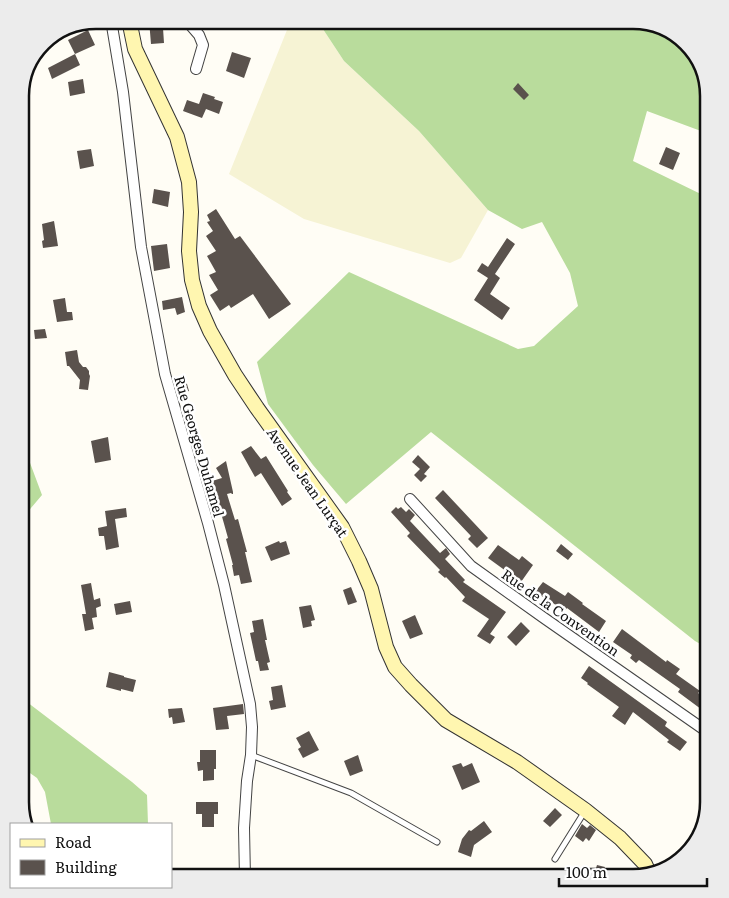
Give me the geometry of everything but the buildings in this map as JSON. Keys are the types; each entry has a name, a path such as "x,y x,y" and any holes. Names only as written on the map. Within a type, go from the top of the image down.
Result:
{"main road":[{"name":"Avenue Jean Lurçat","path":"131,29 136,49 177,137 189,182 191,212 189,251 192,280 199,306 210,331 235,375 342,527 371,589 386,647 396,666 411,685 446,720 517,762 585,810 626,845 647,868"}],"street":[{"name":"Rue Georges Duhamel","path":"112,29 123,92 141,247 163,364 224,585 250,704 252,728 244,828 245,869"},
{"path":"194,29 204,44 196,69"},
{"name":"Rue de la Convention","path":"410,499 471,566 700,727"}],"lane":[{"path":"251,755 351,793 437,842"},
{"path":"555,859 585,810"}],"shaded area":[{"path":"287,29 323,29 344,61 419,131 488,210 461,258 450,263 304,219 229,174"}],"green space":[{"path":"323,29 637,29 655,32 667,38 677,45 689,59 697,74 700,87 700,131 647,111 633,161 700,194 700,644 431,432 346,504 313,465 268,404 257,362 349,272 518,349 534,346 578,306 570,273 542,222 522,229 488,210 419,131 344,61"},
{"path":"29,460 42,495 29,510"},
{"path":"29,704 147,795 148,823 51,823 45,792 37,778 29,772"}]}
